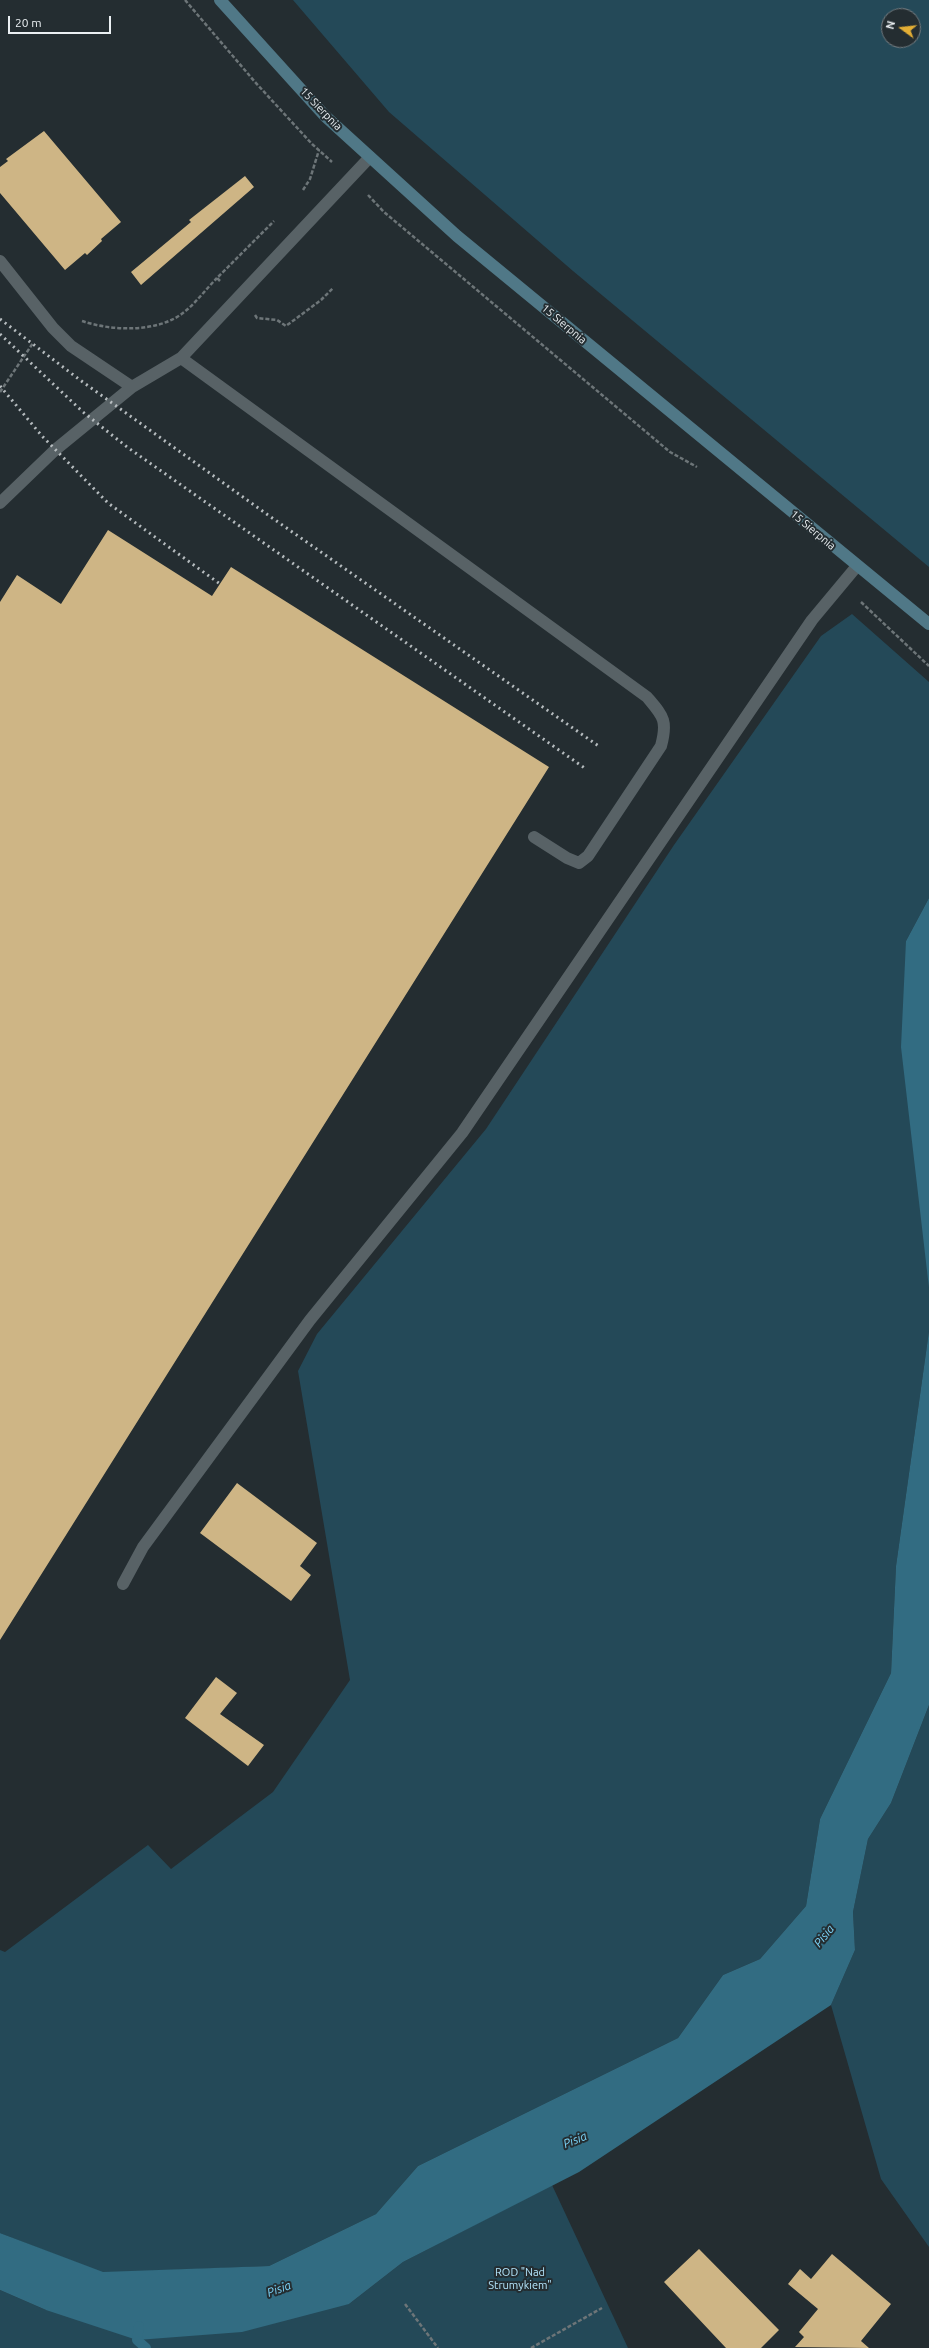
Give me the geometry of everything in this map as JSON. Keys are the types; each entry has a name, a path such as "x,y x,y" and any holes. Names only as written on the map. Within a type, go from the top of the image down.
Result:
{"main road":[{"name":"15 Sierpnia","path":"220,0 325,116 457,236 929,624"}],"lane":[{"path":"0,503 56,450 132,388 180,358 370,157"},
{"path":"0,261 53,328 72,346 132,388"},
{"path":"180,358 647,697 664,718 665,730 661,746 588,856 579,863 567,858 534,837"},
{"path":"123,1584 143,1547 310,1320 462,1133 812,620 857,566"}],"path":[{"path":"0,392 32,344 53,328 74,316 83,321 100,326 130,328 160,324 183,313 217,278"},
{"path":"898,635 929,666"},
{"path":"405,2304 438,2348"},
{"path":"531,2348 602,2308"}],"green space":[{"path":"293,0 929,0 929,567 573,271 389,112"},
{"path":"852,614 929,682 929,898 906,941 929,1288 929,1331 896,1566 891,1673 820,1819 806,1906 760,1959 723,1975 678,2038 418,2166 376,2214 269,2266 103,2273 0,2233 0,1950 5,1952 148,1845 171,1869 273,1792 350,1680 298,1371 317,1334 486,1129 674,845 821,636"},
{"path":"929,1705 929,2247 881,2179 831,2005 855,1950 853,1912 868,1839 891,1803"},
{"name":"ROD \"Nad Strumykiem\"","path":"552,2185 628,2348 0,2348 0,2290 46,2310 349,2304 403,2262"}],"water":[{"path":"929,898 929,1288 901,1047 906,941"},
{"name":"Pisia","path":"929,1331 929,1705 891,1803 868,1839 853,1912 855,1950 831,2005 579,2172 403,2262 349,2304 242,2332 137,2340 46,2310 0,2290 0,2233 103,2272 269,2266 376,2214 418,2166 678,2038 723,1975 760,1959 806,1906 820,1819 891,1673 896,1566"}],"building":[{"path":"44,131 121,222 101,239 102,241 87,255 85,253 65,270 0,193 0,167 8,161 6,159"},
{"path":"245,176 254,187 141,285 131,272 191,222 189,220"},
{"path":"108,530 212,596 231,567 549,767 0,1640 0,602 17,575 61,604"},
{"path":"237,1483 317,1543 300,1566 311,1575 291,1601 200,1533"},
{"path":"216,1677 237,1693 220,1714 264,1745 248,1766 185,1718"},
{"path":"699,2249 779,2330 761,2348 726,2348 664,2282"},
{"path":"832,2254 891,2304 861,2341 869,2348 795,2347 804,2337 799,2332 818,2309 788,2284 800,2269 811,2279"}],"waterway":[{"path":"139,2326 137,2340 146,2348"}],"railway":[{"path":"0,319 80,380 268,515 600,747"},
{"path":"0,334 83,412 127,447 586,769"},
{"path":"0,386 42,436 108,503 220,584"}]}
